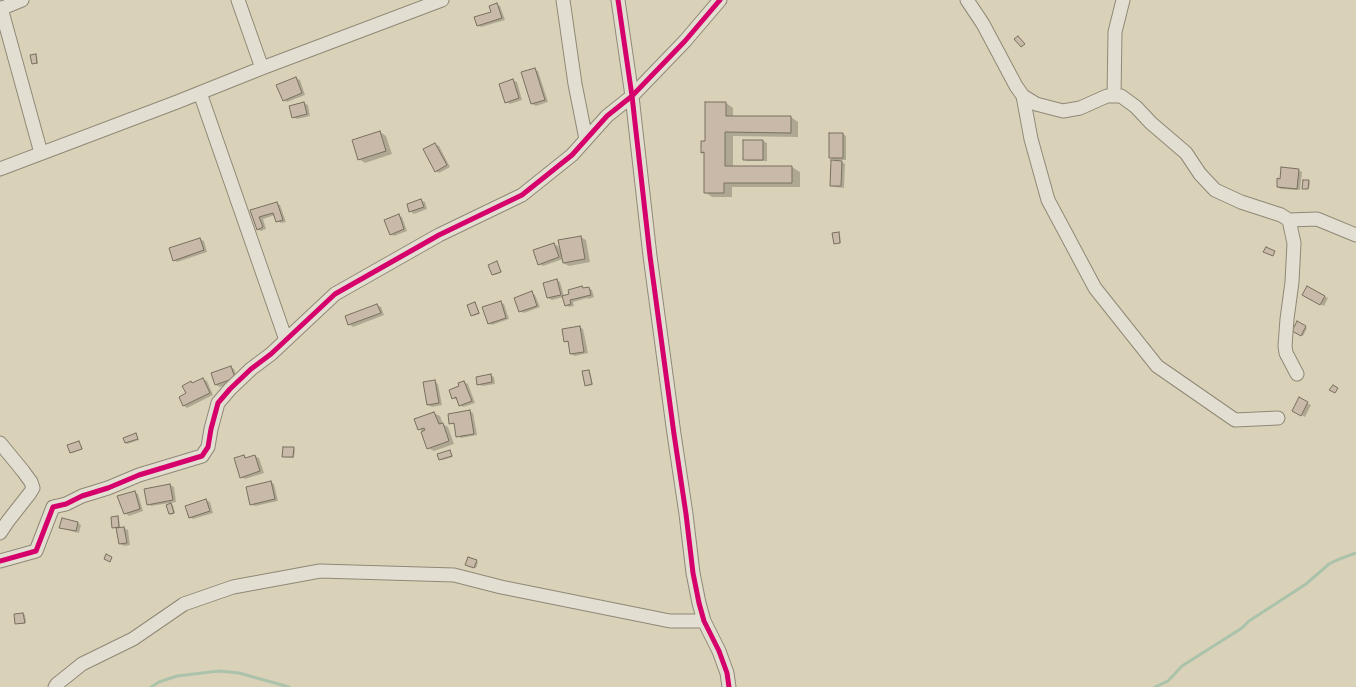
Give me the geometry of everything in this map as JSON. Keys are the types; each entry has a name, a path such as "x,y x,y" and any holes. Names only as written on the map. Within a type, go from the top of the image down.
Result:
{"street":[{"path":"238,0 262,68"},
{"path":"0,169 442,0"},
{"path":"563,0 575,84 586,140"},
{"path":"618,0 632,96 650,256 693,573 704,621 719,651 727,673 729,687"},
{"path":"0,562 36,551 53,507 66,504 82,496 108,488 139,475 202,456 208,446 218,403 251,369 271,354 335,294 439,235 522,195 572,155 607,116 632,96 685,41 720,0"},
{"path":"967,0 983,24 1016,86 1023,96 1036,104 1063,111 1080,108 1107,96 1121,96 1136,107 1151,123 1186,153 1200,174 1215,190 1241,202 1281,215 1289,220 1317,219 1356,235"},
{"path":"1114,96 1115,32 1123,0"},
{"path":"10,4 41,153"},
{"path":"200,93 286,340"},
{"path":"1023,96 1031,139 1048,200 1095,288 1157,366 1235,420 1278,418"},
{"path":"1289,220 1294,243 1292,282 1285,346 1286,353 1297,374"},
{"path":"0,443 23,471 31,482 33,488 8,521 1,526"},
{"path":"55,687 82,664 133,639 184,604 233,587 320,571 454,575 509,588 670,621 704,621"}],"building":[{"path":"497,3 502,18 477,26 474,17 491,12 489,6"},
{"path":"1018,36 1025,44 1021,47 1014,39"},
{"path":"36,54 37,63 32,64 30,55"},
{"path":"535,68 545,100 531,104 521,72"},
{"path":"296,77 302,93 283,101 276,85"},
{"path":"513,79 519,98 505,103 499,84"},
{"path":"304,102 307,114 292,118 289,106"},
{"path":"705,102 726,102 726,116 791,116 791,133 725,132 725,166 792,166 792,183 724,183 724,193 704,193 704,152 701,153 701,141 705,141"},
{"path":"380,131 386,151 358,160 352,140"},
{"path":"829,133 843,133 843,158 829,158"},
{"path":"743,140 763,140 763,160 743,160"},
{"path":"435,143 447,165 435,172 423,149"},
{"path":"831,160 842,161 841,186 830,186"},
{"path":"1281,167 1299,169 1297,189 1277,187 1277,178 1280,179"},
{"path":"1303,180 1309,180 1308,189 1302,189"},
{"path":"421,199 424,207 409,212 407,204"},
{"path":"277,202 283,220 276,222 273,213 259,217 263,227 257,230 250,210"},
{"path":"399,214 404,229 390,235 384,220"},
{"path":"839,232 840,243 834,244 832,233"},
{"path":"581,236 585,259 563,263 558,240"},
{"path":"200,238 204,250 173,261 169,248"},
{"path":"554,243 559,257 538,265 533,250"},
{"path":"1266,247 1275,251 1273,256 1263,252"},
{"path":"497,261 501,272 492,275 488,265"},
{"path":"557,279 561,295 547,298 543,283"},
{"path":"582,286 583,288 589,287 591,295 570,300 571,304 565,306 562,296 569,294 568,290"},
{"path":"1307,286 1325,296 1320,305 1302,295"},
{"path":"532,291 537,306 519,312 514,298"},
{"path":"501,301 506,318 488,324 482,307"},
{"path":"475,302 479,313 471,316 467,305"},
{"path":"377,304 381,313 348,325 345,316"},
{"path":"1297,321 1306,326 1301,336 1292,331"},
{"path":"580,326 584,352 570,354 568,341 564,342 562,329"},
{"path":"231,366 235,378 215,385 211,373"},
{"path":"589,370 592,384 585,386 582,371"},
{"path":"491,374 492,382 477,385 476,377"},
{"path":"203,378 210,393 183,406 179,397 186,393 182,386 191,381 192,383"},
{"path":"435,380 439,403 427,405 423,382"},
{"path":"464,381 472,401 459,406 456,397 452,399 449,390 459,386 458,383"},
{"path":"1333,385 1338,388 1335,393 1329,390"},
{"path":"1299,397 1308,402 1301,416 1292,411"},
{"path":"470,410 474,434 456,437 454,423 449,424 448,414"},
{"path":"434,412 439,424 443,423 449,441 427,449 421,432 425,430 424,428 418,430 414,419"},
{"path":"136,433 138,439 125,443 123,438"},
{"path":"79,441 82,449 70,453 67,445"},
{"path":"283,447 294,447 293,457 282,457"},
{"path":"450,450 452,456 439,460 437,454"},
{"path":"244,455 245,458 255,455 260,471 240,478 234,458"},
{"path":"271,481 275,499 250,505 246,487"},
{"path":"170,484 173,500 147,505 144,489"},
{"path":"135,491 140,509 124,514 117,496"},
{"path":"206,499 210,511 189,518 185,506"},
{"path":"171,503 174,513 169,514 166,505"},
{"path":"118,516 119,527 112,528 111,517"},
{"path":"62,518 78,522 76,531 59,528"},
{"path":"124,527 127,543 119,544 116,528"},
{"path":"106,554 112,557 110,562 104,559"},
{"path":"468,557 477,560 474,568 465,565"},
{"path":"23,613 25,623 15,624 14,614"}],"waterway":[{"path":"1155,687 1168,681 1182,666 1242,628 1249,621 1306,584 1329,564 1356,553"},
{"path":"151,687 159,682 177,676 219,671 239,673 289,687"}],"cycle path":[{"path":"618,0 632,96 650,256 693,573 704,621 719,651 727,673 729,687"},
{"path":"0,561 36,551 53,507 66,504 82,496 108,488 139,475 202,456 208,447 218,403 251,369 271,354 335,294 439,235 522,195 572,155 607,116 632,96 685,41 720,0"}]}
